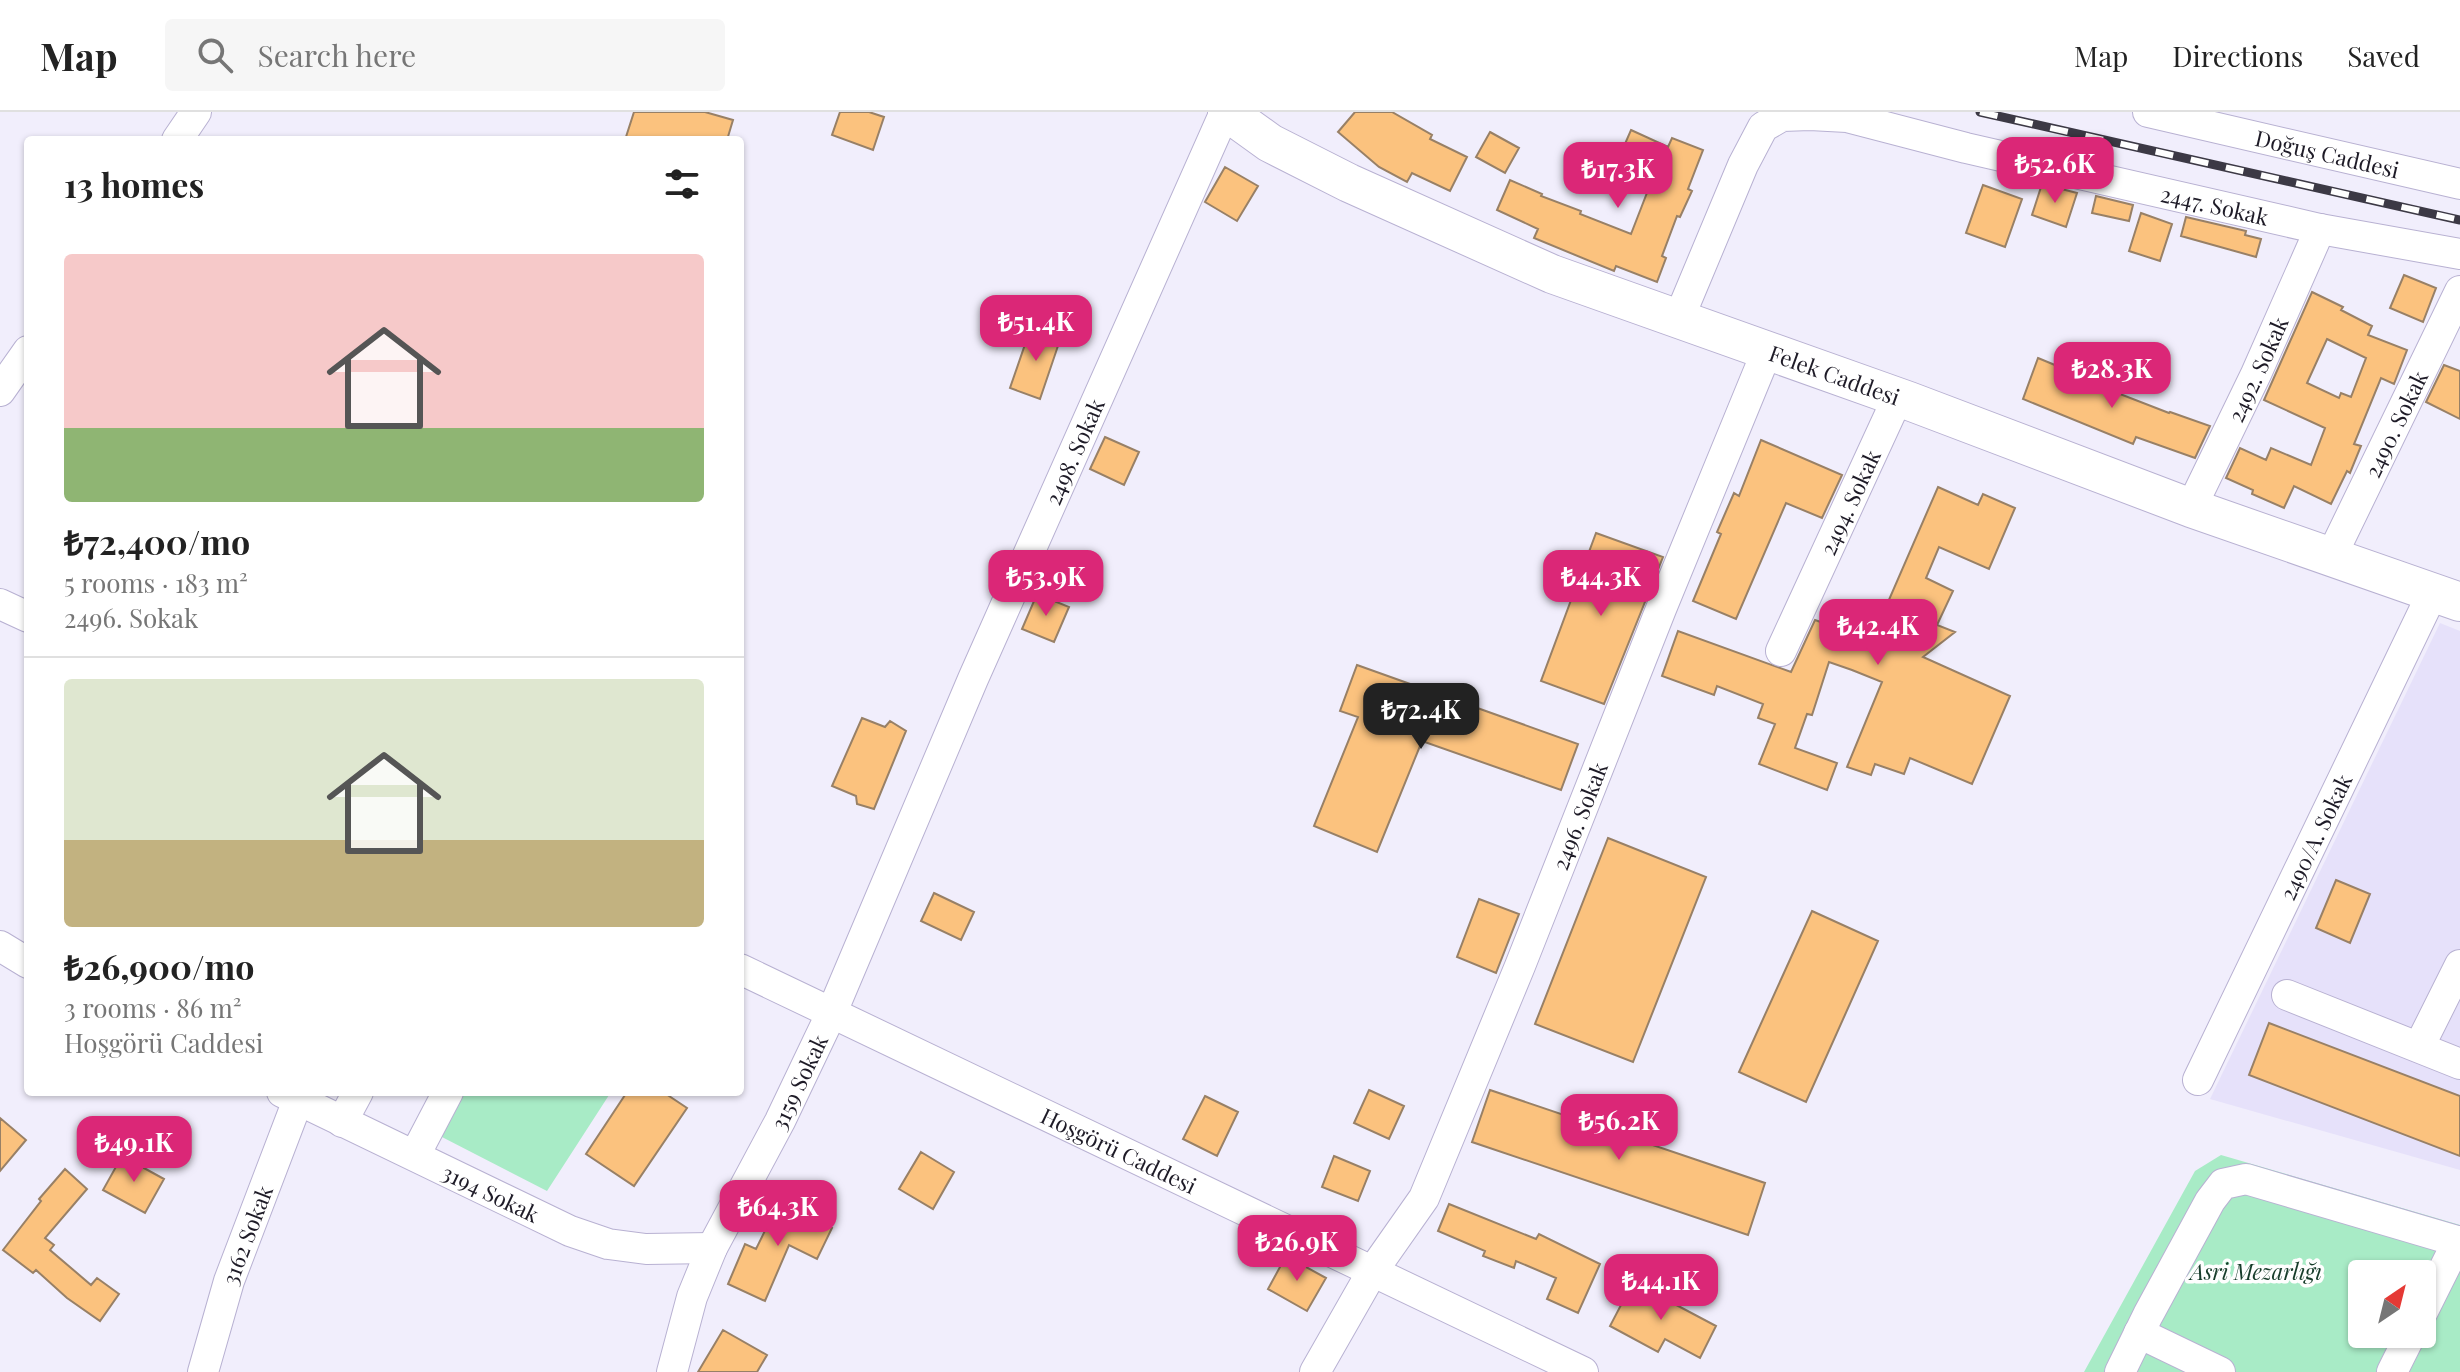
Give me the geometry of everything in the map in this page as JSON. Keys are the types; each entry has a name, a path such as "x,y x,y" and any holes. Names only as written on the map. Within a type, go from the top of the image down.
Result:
{"main road":[{"name":"Felek Caddesi","path":"1226,112 1270,143 1417,215 1552,274 1898,397 2191,508 2447,597"}],"street":[{"path":"180,136 196,112"},
{"name":"2498. Sokak","path":"832,1012 973,679 1226,112"},
{"name":"Doğuş Caddesi","path":"2148,112 2460,184"},
{"name":"2447. Sokak","path":"1679,318 1743,165 1763,127 1782,116 1847,117 1966,148 2320,229 2460,254"},
{"name":"2492. Sokak","path":"2191,508 2256,374 2320,229"},
{"name":"2490. Sokak","path":"2331,557 2460,291"},
{"name":"2496. Sokak","path":"1315,1372 1372,1272 1424,1198 1767,351"},
{"path":"0,391 24,357"},
{"name":"2494. Sokak","path":"1781,651 1898,397"},
{"name":"2490/A. Sokak","path":"2198,1080 2447,597"},
{"path":"0,604 24,615"},
{"path":"0,946 24,961"},
{"path":"2419,1047 2460,965"},
{"name":"Hoşgörü Caddesi","path":"744,971 1583,1372"},
{"path":"2287,995 2460,1064"},
{"name":"3159 Sokak","path":"672,1372 692,1297 712,1248 780,1121 832,1012"},
{"name":"3194 Sokak","path":"290,1096 570,1231 608,1244 646,1249 712,1248"},
{"name":"3162 Sokak","path":"203,1372 229,1281 290,1096"},
{"path":"342,1122 356,1096"},
{"path":"415,1155 446,1096"},
{"path":"2120,1372 2210,1201 2223,1184 2246,1179 2459,1242 2436,1286"},
{"path":"2139,1333 2220,1372"},
{"path":"2392,1372 2404,1348"}],"shaded area":[{"path":"2440,623 2460,631 2460,1170 2210,1099"}],"green space":[{"path":"460,1096 608,1096 547,1191 440,1136"},
{"name":"Asri Mezarlığı","path":"2221,1155 2460,1225 2460,1372 2084,1372 2195,1171"}],"building":[{"path":"634,112 705,112 733,120 728,136 626,136"},
{"path":"840,112 869,112 884,117 873,150 832,135"},
{"path":"1355,112 1392,112 1432,135 1430,139 1467,157 1450,191 1412,173 1407,182 1379,167 1338,132"},
{"path":"1631,130 1668,147 1672,138 1703,150 1688,189 1692,191 1680,217 1677,216 1662,256 1666,258 1657,282 1616,266 1614,271 1534,238 1538,229 1497,210 1510,180 1581,211 1580,214 1631,234 1650,185 1614,169"},
{"path":"1490,132 1519,148 1505,173 1476,157"},
{"path":"1225,167 1258,186 1237,221 1205,202"},
{"path":"2042,184 2077,193 2066,227 2032,215"},
{"path":"1983,185 2022,199 2005,247 1966,233"},
{"path":"2096,196 2133,205 2129,221 2092,213"},
{"path":"2141,213 2172,224 2160,261 2129,251"},
{"path":"2186,217 2246,231 2245,235 2261,239 2256,257 2181,236"},
{"path":"2404,275 2436,288 2423,322 2390,308"},
{"path":"2312,292 2372,326 2368,335 2407,350 2394,384 2381,378 2354,444 2361,446 2350,473 2347,471 2331,504 2294,486 2284,508 2226,478 2240,448 2266,460 2271,448 2311,465 2325,428 2264,400","holes":["2327,339 2366,358 2351,397 2341,393 2339,398 2307,383"]},
{"path":"1031,327 1061,337 1040,399 1010,388"},
{"path":"2038,358 2107,389 2210,426 2195,458 2136,437 2133,444 2023,399"},
{"path":"2444,365 2460,371 2460,419 2426,402"},
{"path":"1105,437 1139,452 1124,485 1090,469"},
{"path":"1761,440 1842,475 1822,518 1786,503 1736,619 1693,601 1721,534 1717,532 1734,493 1739,496"},
{"path":"1938,487 1978,505 1983,494 2015,508 1989,569 1939,547 1926,578 1953,591 1937,625 1955,632 1923,657 2010,696 1972,784 1910,758 1904,774 1875,764 1871,775 1847,767 1882,682 1852,670 1829,662 1812,715 1807,714 1795,748 1837,763 1827,790 1759,764 1775,724 1758,718 1763,704 1717,686 1714,695 1662,676 1678,631 1791,672 1815,620 1881,643 1896,606 1888,602"},
{"path":"1596,533 1663,557 1604,704 1541,681"},
{"path":"1037,594 1069,607 1054,642 1022,629"},
{"path":"1357,665 1578,744 1561,790 1422,741 1377,852 1314,826 1358,717 1340,711"},
{"path":"862,718 885,727 890,721 906,731 874,809 857,804 856,796 832,786"},
{"path":"1608,838 1706,877 1633,1062 1535,1024"},
{"path":"2336,880 2370,894 2350,943 2316,928"},
{"path":"934,893 974,912 961,940 921,921"},
{"path":"1479,899 1519,914 1496,973 1457,957"},
{"path":"1812,911 1878,941 1806,1102 1739,1072"},
{"path":"2269,1023 2460,1096 2460,1156 2249,1075"},
{"path":"1369,1090 1404,1106 1389,1139 1354,1123"},
{"path":"1490,1090 1765,1183 1748,1235 1472,1142"},
{"path":"624,1096 669,1096 687,1108 634,1186 586,1154"},
{"path":"1205,1096 1238,1112 1217,1156 1183,1139"},
{"path":"0,1118 26,1140 0,1171"},
{"path":"921,1152 954,1172 933,1209 899,1189"},
{"path":"122,1156 164,1179 145,1213 103,1190"},
{"path":"1334,1156 1370,1171 1358,1201 1322,1187"},
{"path":"65,1169 87,1189 45,1238 54,1245 50,1250 91,1285 97,1278 119,1294 100,1321 67,1298 36,1270 33,1273 3,1250 41,1201 39,1199"},
{"path":"782,1196 802,1206 799,1211 832,1228 817,1259 789,1245 765,1301 728,1284 745,1244 756,1249"},
{"path":"1449,1204 1536,1239 1539,1234 1600,1264 1578,1313 1547,1299 1556,1278 1516,1261 1514,1268 1483,1256 1485,1251 1438,1231"},
{"path":"1286,1256 1326,1278 1307,1311 1268,1289"},
{"path":"1633,1282 1716,1326 1700,1358 1665,1339 1658,1352 1610,1326"},
{"path":"723,1330 767,1355 757,1372 698,1372"}],"railway":[{"path":"1980,112 2460,220"}]}
